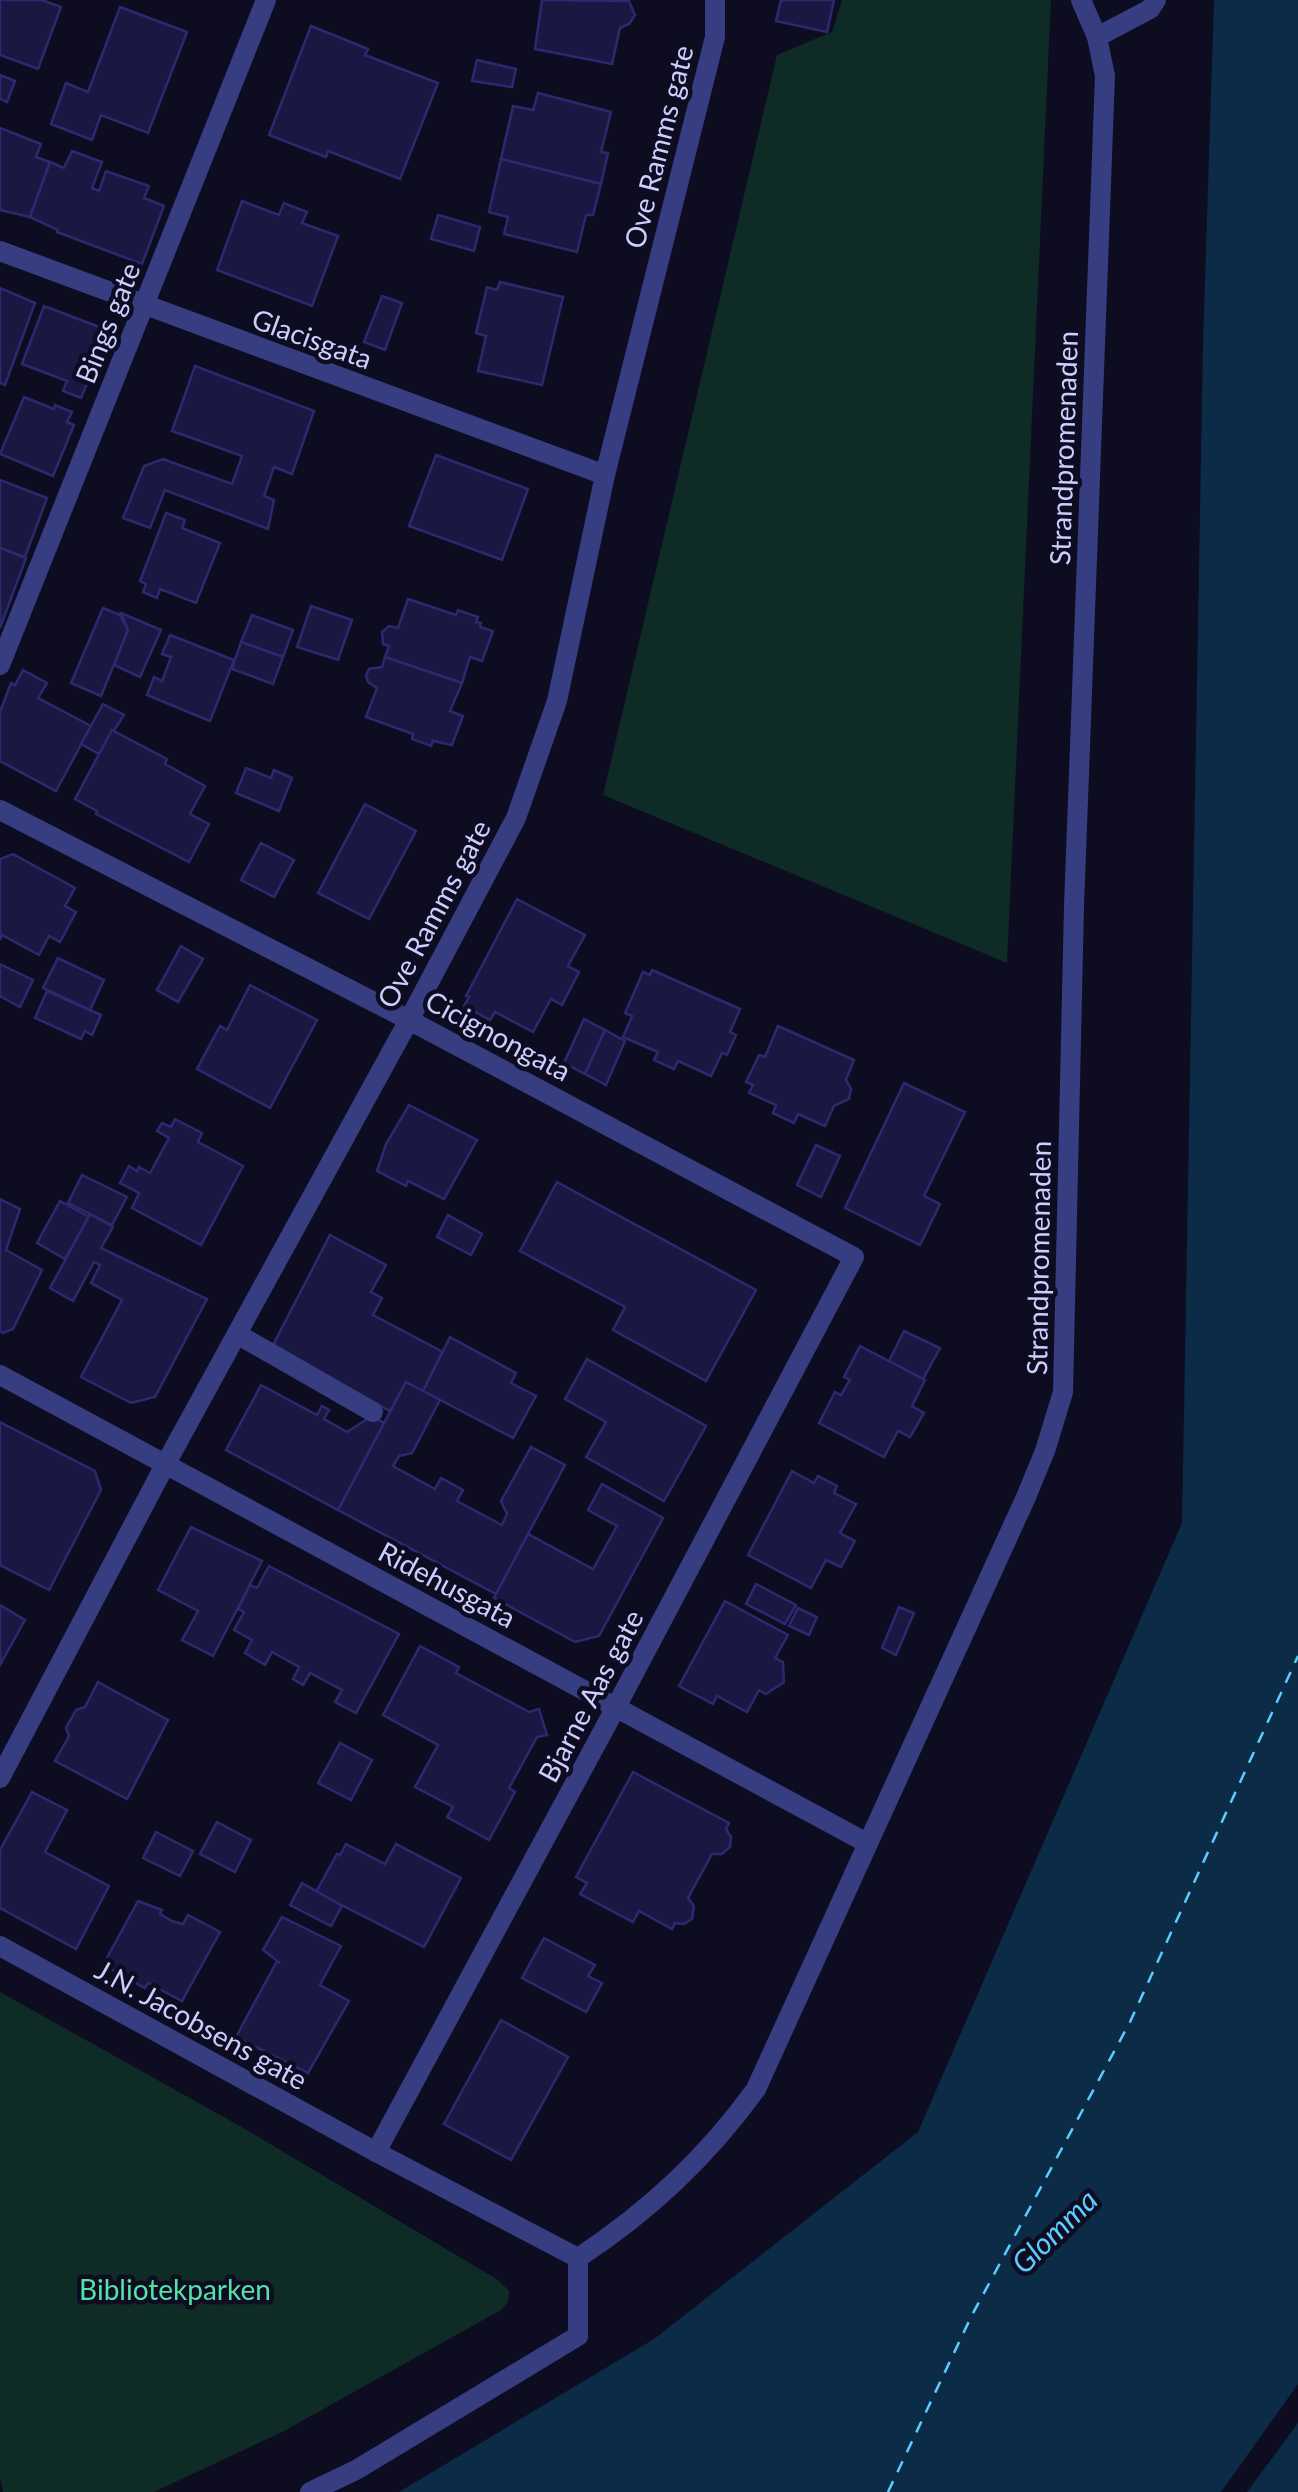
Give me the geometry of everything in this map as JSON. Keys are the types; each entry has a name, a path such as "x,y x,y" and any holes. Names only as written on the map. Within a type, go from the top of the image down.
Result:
{"street":[{"name":"Bings gate","path":"0,666 266,0"},
{"name":"Ove Ramms gate","path":"0,1778 516,818 557,701 606,475 715,37 715,0"},
{"name":"Strandpromenaden","path":"578,2258 666,2193 706,2153 756,2089 1026,1497 1063,1392 1074,906 1106,76 1097,37 1081,0"},
{"path":"1097,37 1150,9 1156,0"},
{"name":"Glacisgata","path":"0,251 606,475"},
{"name":"Cicignongata","path":"0,810 409,1020 854,1257 850,1263"},
{"name":"Bjarne Aas gate","path":"376,2152 850,1263"},
{"path":"236,1334 373,1412"},
{"name":"Ridehusgata","path":"0,1375 868,1843"},
{"name":"J.N. Jacobsens gate","path":"0,1946 376,2152"},
{"path":"310,2492 372,2460 578,2336 578,2258 376,2152"}],"green space":[{"path":"842,0 1051,0 1007,963 603,795 777,55 832,32"},
{"name":"Bibliotekparken","path":"0,1992 247,2130 498,2280 509,2291 508,2302 501,2310 284,2431 154,2492 3,2492"}],"water":[{"name":"Glomma","path":"1214,0 1298,0 1298,2492 399,2492 654,2339 918,2132 1182,1523 1203,343"}],"pier":[{"path":"1298,2384 1298,2423 1247,2492 1221,2492"}],"building":[{"path":"0,0 42,0 61,7 38,69 0,55"},
{"path":"542,0 629,1 635,15 620,28 612,64 535,49"},
{"path":"781,0 834,0 827,32 776,21"},
{"path":"120,7 187,32 148,133 101,115 92,140 51,124 66,83 88,92"},
{"path":"311,26 368,49 365,55 438,83 400,179 328,151 326,157 269,135"},
{"path":"477,60 516,69 512,87 472,81"},
{"path":"0,75 15,81 7,102 0,99"},
{"path":"538,93 611,112 601,152 608,153 601,184 501,159 513,106 533,110"},
{"path":"0,128 41,144 36,157 50,162 30,217 0,210"},
{"path":"72,151 102,162 92,188 99,191 106,171 149,186 144,198 164,206 142,264 57,232 30,217 50,162 64,168"},
{"path":"501,159 601,184 593,215 586,215 577,252 504,234 508,217 489,212"},
{"path":"242,201 279,215 284,203 307,212 302,223 338,236 312,306 217,270"},
{"path":"438,215 480,227 474,251 431,239"},
{"path":"500,282 563,297 542,385 478,371 486,336 476,333 487,287 497,290"},
{"path":"0,288 35,303 5,385 0,383"},
{"path":"382,296 402,303 385,350 364,342"},
{"path":"44,306 110,331 81,398 63,391 67,381 22,364"},
{"path":"195,366 314,411 292,474 274,467 264,496 274,500 268,529 165,490 150,528 123,518 144,466 163,459 232,484 242,456 172,431"},
{"path":"24,397 72,412 67,422 74,425 53,476 0,454"},
{"path":"436,455 528,489 502,560 409,526"},
{"path":"0,480 47,498 25,557 0,548"},
{"path":"166,513 185,520 182,528 220,543 196,603 160,589 157,598 143,592 146,584 140,581"},
{"path":"0,548 26,558 0,628"},
{"path":"408,599 456,615 458,610 478,617 480,627 493,631 482,661 470,657 462,683 385,657 389,646 383,644 382,632 389,626 398,628"},
{"path":"311,606 352,620 338,660 297,647"},
{"path":"103,608 120,615 128,630 101,696 71,683"},
{"path":"121,613 161,630 140,677 114,665 128,630"},
{"path":"252,615 293,630 283,657 241,642"},
{"path":"170,635 234,660 210,721 147,695 154,677 162,681 171,657 162,654"},
{"path":"241,642 283,657 273,684 232,669"},
{"path":"385,657 462,683 450,711 463,716 452,745 433,741 431,746 412,739 413,734 366,717 377,688 366,676 369,669 382,667"},
{"path":"23,670 47,683 38,698 91,726 56,791 0,761 0,712 11,683 15,685"},
{"path":"103,704 124,715 99,754 81,744"},
{"path":"112,730 167,759 165,764 205,786 190,814 209,824 189,862 75,799"},
{"path":"246,768 271,778 274,770 292,778 279,811 236,793"},
{"path":"365,804 416,831 369,919 318,893"},
{"path":"261,843 294,860 274,897 241,880"},
{"path":"13,854 75,888 65,906 76,912 60,942 49,936 39,955 2,935 0,940 0,859"},
{"path":"517,899 585,935 568,966 579,972 562,1005 551,999 533,1032 495,1012 490,1020 464,1006"},
{"path":"181,946 203,959 178,1002 157,990"},
{"path":"58,958 104,980 90,1010 43,988"},
{"path":"0,964 33,980 20,1007 0,996"},
{"path":"652,970 740,1009 730,1032 736,1035 711,1076 678,1061 674,1069 654,1060 658,1052 623,1037 632,1016 625,1013 643,972 650,975"},
{"path":"250,985 317,1020 270,1108 197,1069 220,1026 227,1030"},
{"path":"47,991 101,1015 92,1035 85,1031 81,1039 35,1018"},
{"path":"584,1019 605,1030 585,1074 564,1063"},
{"path":"778,1026 854,1060 846,1080 851,1089 849,1099 834,1106 825,1126 798,1114 794,1123 773,1113 776,1105 749,1093 753,1085 746,1082 759,1055 765,1057"},
{"path":"605,1030 625,1041 606,1085 585,1074"},
{"path":"904,1083 965,1112 924,1196 940,1204 920,1245 845,1208"},
{"path":"409,1105 477,1140 444,1199 377,1171 386,1144"},
{"path":"175,1119 202,1133 198,1142 243,1166 201,1245 132,1208 139,1193 120,1183 129,1166 150,1173 169,1138 157,1131 162,1123 171,1127"},
{"path":"816,1145 840,1156 821,1197 797,1185"},
{"path":"82,1175 127,1197 112,1225 68,1203"},
{"path":"557,1182 756,1290 706,1381 613,1330 625,1307 520,1251"},
{"path":"0,1199 20,1209 6,1250 42,1270 13,1329 3,1333 0,1331"},
{"path":"60,1201 89,1217 65,1259 37,1243"},
{"path":"90,1214 113,1227 101,1248 207,1299 155,1397 131,1403 81,1377 122,1300 91,1283 100,1265 94,1262 73,1301 50,1288"},
{"path":"448,1215 482,1234 471,1255 437,1237"},
{"path":"330,1235 386,1265 371,1292 382,1298 373,1315 443,1352 423,1391 406,1382 390,1411 272,1347"},
{"path":"904,1331 940,1348 923,1379 889,1361"},
{"path":"450,1337 516,1373 511,1383 536,1396 513,1438 423,1391"},
{"path":"860,1346 925,1380 912,1406 924,1413 910,1437 898,1431 884,1457 819,1423 835,1392 841,1395 850,1380 844,1377"},
{"path":"587,1359 706,1426 664,1501 586,1457 606,1422 565,1399"},
{"path":"406,1382 440,1400 412,1453 399,1456 393,1466 435,1489 441,1478 463,1490 457,1501 502,1525 507,1514 501,1501 531,1447 565,1465 496,1594 338,1510"},
{"path":"261,1385 317,1415 322,1406 329,1410 324,1419 347,1432 372,1416 384,1423 338,1510 226,1450"},
{"path":"0,1422 95,1471 101,1490 49,1590 0,1565"},
{"path":"792,1471 814,1483 818,1476 837,1486 834,1493 856,1504 840,1533 855,1541 841,1567 826,1560 811,1588 748,1555"},
{"path":"602,1484 663,1518 599,1636 575,1642 494,1598 528,1534 593,1569 617,1526 588,1510"},
{"path":"191,1527 262,1561 213,1656 182,1640 198,1611 158,1590"},
{"path":"269,1566 399,1634 356,1713 335,1702 342,1690 310,1673 303,1685 293,1679 299,1667 272,1652 265,1665 245,1653 252,1640 234,1630 244,1612 238,1609 250,1585 257,1588"},
{"path":"756,1584 796,1605 785,1624 746,1604"},
{"path":"725,1601 788,1635 775,1658 783,1662 784,1682 766,1694 759,1690 747,1712 717,1696 713,1704 679,1686"},
{"path":"0,1605 25,1620 0,1665"},
{"path":"899,1607 914,1613 896,1655 882,1648"},
{"path":"798,1608 817,1617 809,1635 789,1626"},
{"path":"420,1646 459,1667 456,1673 529,1712 539,1709 547,1735 537,1737 509,1788 515,1792 489,1840 447,1817 453,1807 415,1787 438,1745 383,1715"},
{"path":"98,1682 168,1720 127,1799 55,1761 69,1736 66,1728 76,1710 85,1707"},
{"path":"340,1743 372,1760 351,1800 318,1783"},
{"path":"633,1772 729,1823 726,1829 731,1837 730,1847 722,1854 712,1854 688,1898 694,1906 692,1919 684,1924 675,1923 672,1929 639,1911 633,1922 580,1894 587,1883 576,1877"},
{"path":"32,1792 67,1810 45,1852 109,1886 76,1949 0,1908 0,1850"},
{"path":"217,1822 251,1840 235,1872 200,1854"},
{"path":"156,1832 193,1851 180,1876 143,1858"},
{"path":"346,1844 385,1864 396,1844 461,1878 424,1947 316,1892"},
{"path":"302,1883 342,1906 331,1926 290,1905"},
{"path":"138,1901 162,1910 160,1914 172,1921 183,1924 188,1915 220,1932 182,2001 148,1983 145,1988 103,1965"},
{"path":"282,1917 341,1946 320,1985 349,2001 308,2073 236,2037 277,1961 280,1963 263,1950"},
{"path":"544,1938 595,1965 588,1976 602,1983 586,2012 522,1978"},
{"path":"501,2020 568,2057 511,2160 444,2124"}],"ferry route":[{"path":"888,2492 971,2317 1130,2022 1298,1656"}]}
